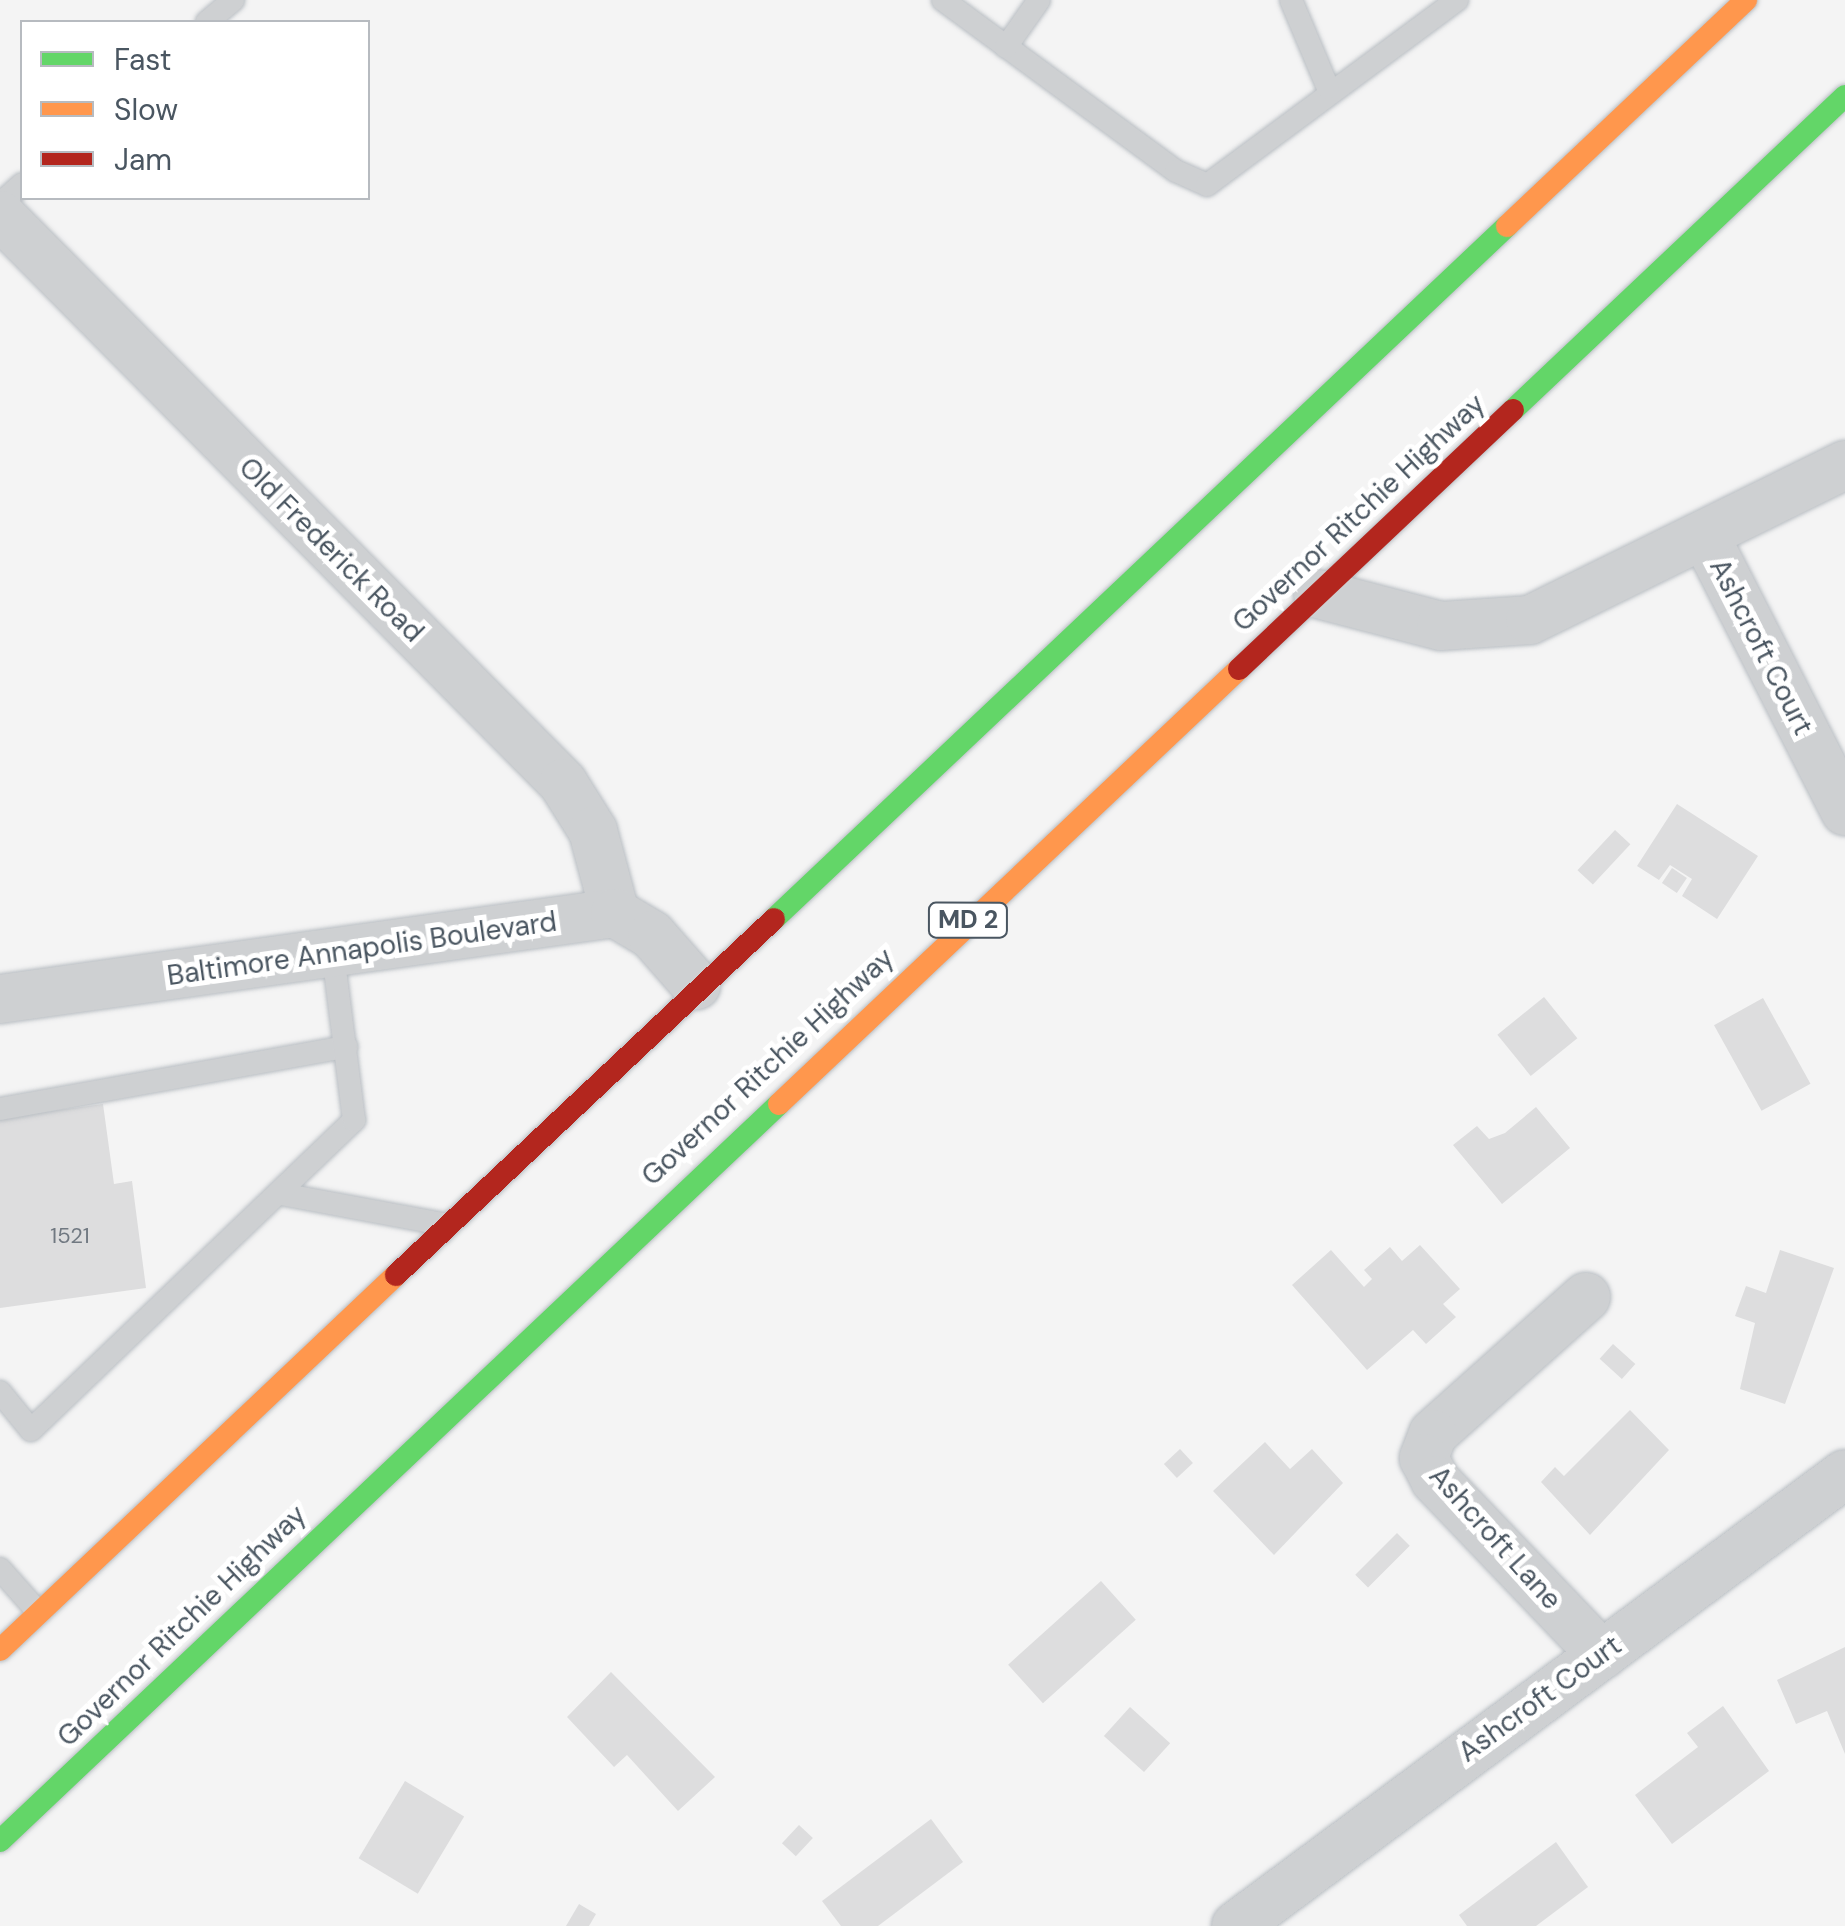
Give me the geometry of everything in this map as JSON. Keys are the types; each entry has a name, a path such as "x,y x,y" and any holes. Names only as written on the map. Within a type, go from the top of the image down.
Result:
{"highway":[{"path":"0,1650 696,985 1746,0"},
{"name":"Governor Ritchie Highway","path":"0,1841 1845,96"}],"street":[{"name":"Old Frederick Road","path":"6,226 563,783 593,831 615,914"},
{"path":"1318,594 1442,626 1530,620 1845,465"},
{"name":"Ashcroft Court","path":"1704,536 1845,811"},
{"path":"615,914 652,936 696,985"},
{"name":"Baltimore Annapolis Boulevard","path":"0,998 615,914"},
{"name":"Ashcroft Lane","path":"1586,1296 1432,1434 1424,1458 1436,1480 1602,1654"},
{"name":"Ashcroft Court","path":"1236,1926 1845,1474"}],"lane":[{"path":"210,20 233,0"},
{"path":"942,0 1176,171 1207,185 1256,157 1328,88 1457,0"},
{"path":"1006,46 1038,0"},
{"path":"1291,0 1328,88"},
{"path":"6,226 20,189"},
{"path":"0,1392 31,1430 188,1286 354,1120 333,952"},
{"path":"0,1109 346,1047"},
{"path":"281,1194 446,1225"},
{"path":"0,1569 39,1613"}],"building":[{"path":"1677,804 1758,856 1717,919 1682,896 1692,879 1670,865 1659,880 1637,866"},
{"path":"1615,830 1630,844 1593,885 1577,870"},
{"path":"1672,868 1687,878 1677,893 1662,883"},
{"path":"1544,997 1577,1038 1531,1076 1497,1035"},
{"path":"1763,998 1811,1084 1762,1111 1714,1025"},
{"path":"103,1104 114,1184 132,1181 146,1288 0,1308 0,1118"},
{"path":"1536,1107 1570,1148 1502,1204 1453,1145 1477,1126 1489,1139 1505,1133"},
{"path":"1420,1245 1460,1289 1443,1304 1456,1317 1426,1344 1413,1330 1367,1370 1292,1285 1331,1250 1364,1287 1372,1279 1364,1270 1390,1247 1402,1261"},
{"path":"1780,1250 1834,1268 1785,1404 1740,1389 1755,1323 1735,1316 1746,1286 1766,1293"},
{"path":"1613,1344 1635,1364 1622,1379 1600,1359"},
{"path":"1630,1410 1669,1450 1590,1535 1541,1482 1555,1467 1564,1476"},
{"path":"1265,1442 1290,1469 1312,1449 1343,1483 1274,1555 1213,1491"},
{"path":"1180,1449 1193,1463 1177,1478 1164,1464"},
{"path":"1397,1533 1410,1546 1368,1587 1355,1575"},
{"path":"1101,1581 1136,1620 1043,1703 1008,1665"},
{"path":"1845,1647 1845,1754 1827,1711 1796,1724 1777,1680"},
{"path":"611,1672 715,1777 678,1811 627,1755 614,1767 567,1717"},
{"path":"1723,1706 1769,1771 1672,1844 1635,1795 1698,1747 1687,1733"},
{"path":"1130,1707 1170,1743 1144,1772 1104,1736"},
{"path":"405,1781 464,1817 418,1894 359,1858"},
{"path":"931,1819 963,1862 878,1926 841,1926 822,1901"},
{"path":"799,1825 813,1838 796,1856 782,1843"},
{"path":"1556,1842 1588,1887 1536,1926 1467,1926 1459,1915"},
{"path":"579,1904 596,1914 589,1926 566,1926"}],"traffic: fast":[{"path":"1513,410 1845,96"},
{"path":"774,919 1507,226"},
{"path":"0,1841 779,1104"}],"traffic: slow":[{"path":"1507,226 1746,0"},
{"path":"779,1104 1239,669"},
{"path":"0,1650 396,1275"}],"traffic: jam":[{"path":"1239,669 1513,410"},
{"path":"396,1275 774,919"}]}
